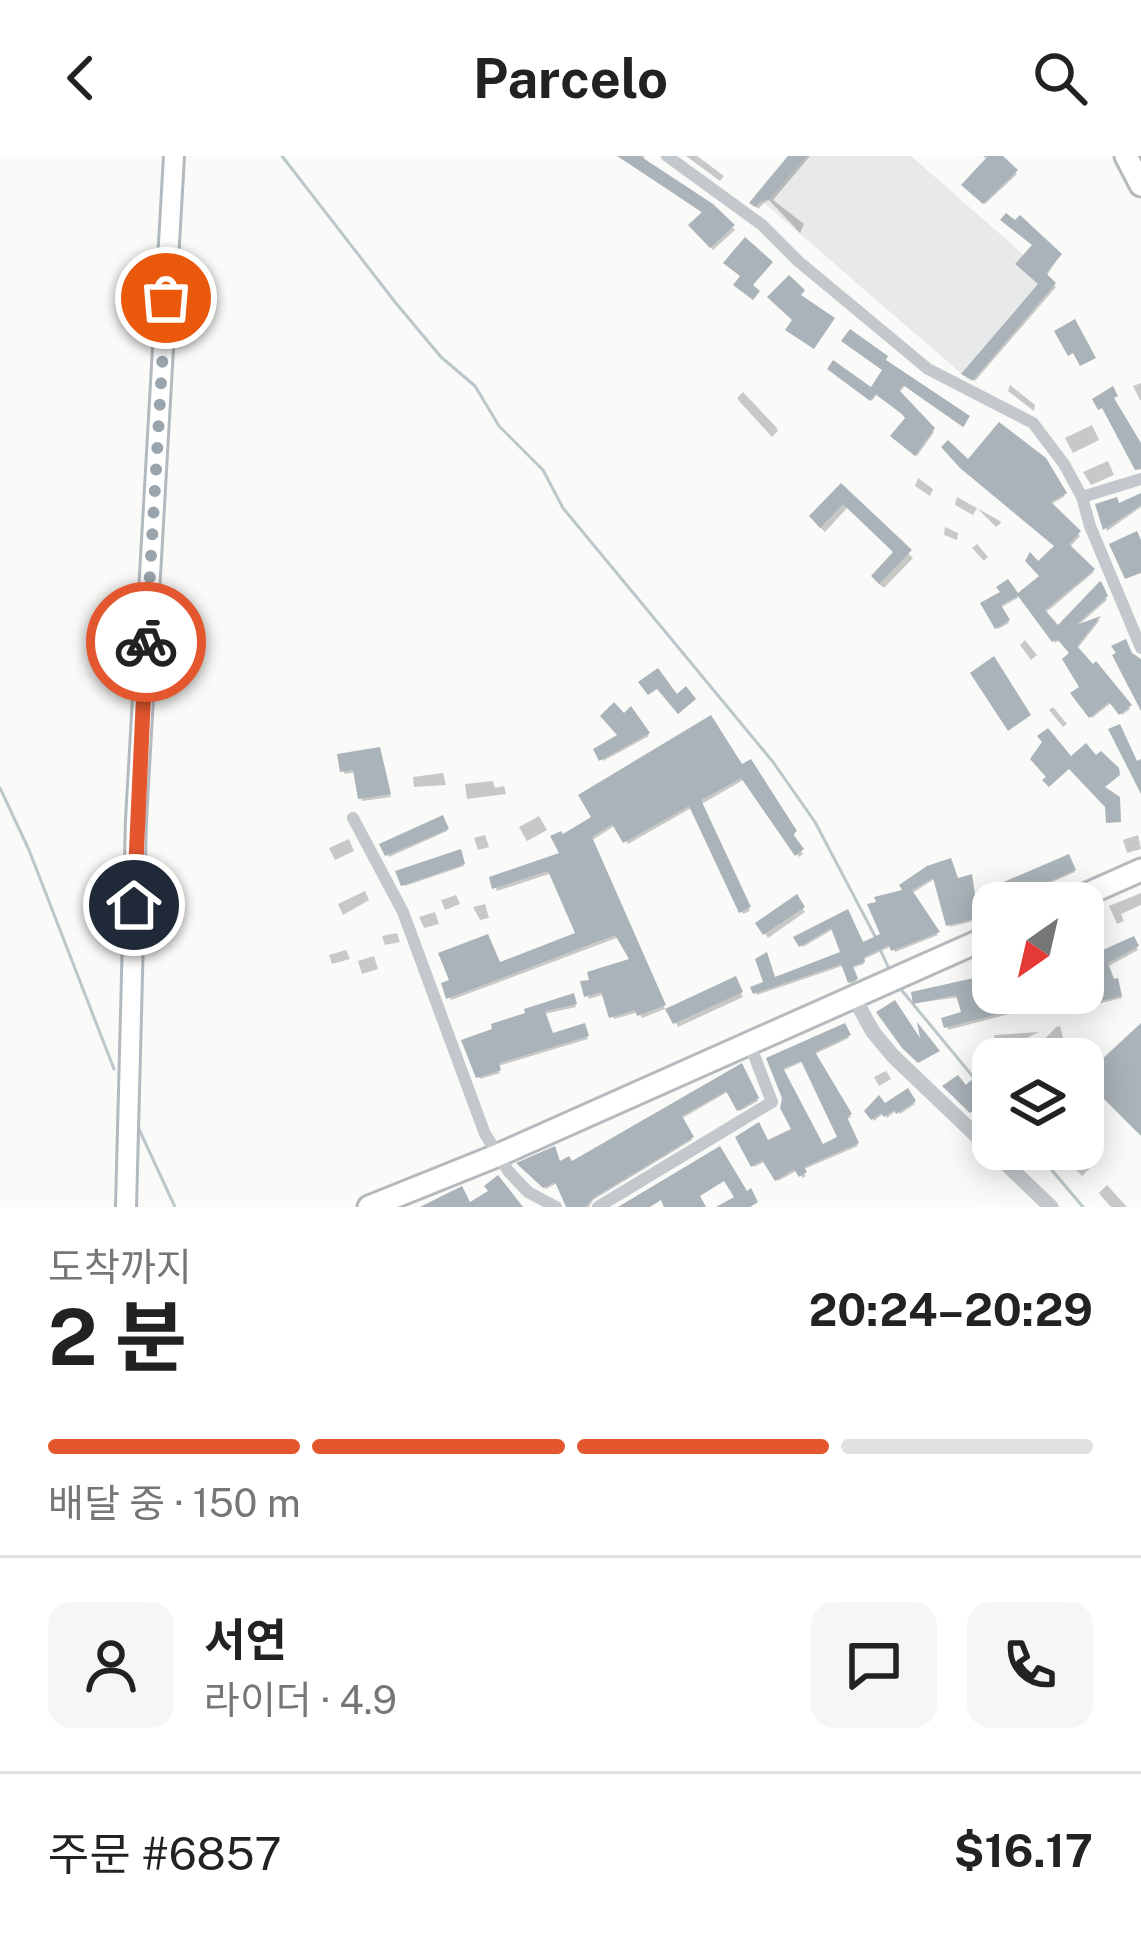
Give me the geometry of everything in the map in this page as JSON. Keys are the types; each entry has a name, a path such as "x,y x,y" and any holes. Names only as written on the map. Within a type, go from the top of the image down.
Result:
{"main road":[{"path":"126,1207 136,820 173,156"},
{"path":"1126,156 1141,185"},
{"path":"1104,886 1141,870"},
{"path":"369,1207 496,1156 972,944"}],"street":[{"path":"667,156 762,225 798,261 928,369 1033,423 1082,497 1141,648"},
{"path":"1082,497 1141,479"},
{"path":"353,818 403,912 496,1156 528,1192 556,1207"},
{"path":"853,996 893,1056 1051,1207"},
{"path":"598,1207 772,1102 749,1042"}],"shaded area":[{"path":"788,156 911,156 1056,283 971,382 755,195"}],"building":[{"path":"617,156 640,156 713,204 735,225 710,248 688,225 702,212"},
{"path":"788,156 806,156 768,201 765,198 755,207 749,203"},
{"path":"988,156 1003,156 1018,170 983,204 961,185"},
{"path":"1006,213 1015,220 1020,215 1062,254 1046,273 1056,283 973,380 961,374 1038,284 1015,264 1032,245 1000,220"},
{"path":"745,237 773,262 753,285 760,291 753,300 733,285 740,276 723,263"},
{"path":"789,275 805,290 801,295 835,318 814,349 785,330 792,320 767,297"},
{"path":"1075,319 1096,358 1080,366 1073,353 1068,356 1054,331"},
{"path":"850,329 888,356 886,360 970,416 963,427 903,385 899,390 935,428 915,456 890,436 905,418 902,414 875,394 870,401 827,369 833,360 871,387 882,370 841,341"},
{"path":"1113,386 1118,396 1114,398 1141,443 1141,469 1135,470 1102,408 1098,410 1092,399"},
{"path":"999,422 1046,458 1067,493 1051,502 1081,531 1069,544 1095,569 1045,610 1058,625 1102,583 1108,596 1076,625 1101,616 1077,646 1093,664 1096,661 1132,705 1119,715 1109,702 1089,718 1070,693 1079,687 1062,659 1069,653 1057,639 1052,642 1018,596 1001,605 1010,620 995,629 980,603 1000,592 996,587 1008,579 1018,593 1039,576 1025,561 1030,552 1038,561 1054,546 941,447 948,440 968,459"},
{"path":"841,483 912,550 879,584 871,576 893,552 843,504 820,528 809,516"},
{"path":"1141,493 1141,505 1103,530 1095,504 1117,497 1119,503"},
{"path":"1137,531 1141,573 1125,579 1109,544"},
{"path":"1126,639 1141,659 1141,711 1112,655 1116,653 1111,646"},
{"path":"994,656 1031,715 1008,731 970,673"},
{"path":"658,668 677,694 686,686 696,699 678,714 657,689 648,695 638,682"},
{"path":"614,702 624,713 631,706 650,733 599,761 593,749 617,735 600,716"},
{"path":"711,715 742,764 751,759 804,849 795,856 741,778 701,800 751,907 739,913 689,806 623,843 612,824 592,837 666,1005 637,1016 635,1010 609,1018 601,992 584,997 580,981 589,980 587,972 629,959 615,935 446,999 441,983 449,980 438,953 488,934 500,962 575,933 548,871 492,889 489,877 559,853 550,836 563,834 591,817 578,795"},
{"path":"1120,724 1137,761 1141,759 1141,794 1108,729"},
{"path":"1048,728 1071,756 1086,743 1119,768 1120,775 1105,787 1120,797 1121,822 1106,823 1105,807 1069,769 1049,787 1042,780 1046,777 1030,759 1042,742 1037,736"},
{"path":"380,747 391,794 358,799 353,770 340,772 337,754"},
{"path":"443,815 449,829 385,856 379,844"},
{"path":"461,849 465,864 401,886 395,871"},
{"path":"1069,854 1076,870 1048,882 1004,882"},
{"path":"951,858 958,878 972,874 972,919 946,926 933,878 912,890 940,932 864,957 865,962 853,966 858,979 848,983 841,964 753,994 750,987 763,982 755,959 767,952 775,977 840,952 831,928 799,947 793,937 848,909 863,942 880,934 867,904 876,902 874,897 902,890 899,885 927,866"},
{"path":"797,894 805,907 763,935 755,923"},
{"path":"1134,936 1139,946 1108,963 1122,996 1104,1000 1104,949"},
{"path":"736,976 743,992 673,1024 665,1009"},
{"path":"972,978 972,1014 998,1014 944,1028 941,1018 961,1012 956,995 913,1004 911,992"},
{"path":"574,993 577,1004 545,1011 553,1033 585,1023 589,1036 499,1063 501,1070 476,1078 461,1040 525,1013 524,1009"},
{"path":"895,1000 920,1038 917,1022 940,1051 918,1063 902,1048 876,1012"},
{"path":"845,1023 851,1035 815,1052 852,1114 847,1117 859,1143 804,1167 807,1172 799,1177 794,1169 775,1181 762,1160 751,1167 735,1137 759,1122 768,1140 791,1129 766,1058","holes":["801,1061 837,1137 823,1144 783,1068"]},
{"path":"1141,1023 1141,1136 1104,1099 1104,1057"},
{"path":"742,1063 759,1098 737,1111 726,1091 682,1116 694,1137 585,1207 566,1207 555,1182 543,1188 516,1163 555,1146 560,1161 569,1156 572,1161"},
{"path":"958,1075 966,1085 971,1080 972,1112 970,1113 942,1086"},
{"path":"908,1088 916,1101 896,1114 894,1110 884,1117 881,1113 871,1120 864,1111 879,1095 885,1103"},
{"path":"720,1146 758,1202 750,1207 716,1207 734,1197 724,1181 700,1196 706,1207 664,1207 661,1200 650,1207 618,1207"},
{"path":"498,1175 523,1207 420,1207 462,1186 470,1202 488,1191 484,1186"}],"waterway":[{"path":"282,156 441,357 475,386 499,426 543,470 563,508 773,762 815,822 877,940"},
{"path":"0,788 114,1069"},
{"path":"880,949 891,973"},
{"path":"899,987 972,1076"},
{"path":"138,1127 175,1207"},
{"path":"1052,1170 1083,1207"}],"way so far":[{"path":"146,642 166,298"}],"route":[{"path":"134,905 146,642"}]}
